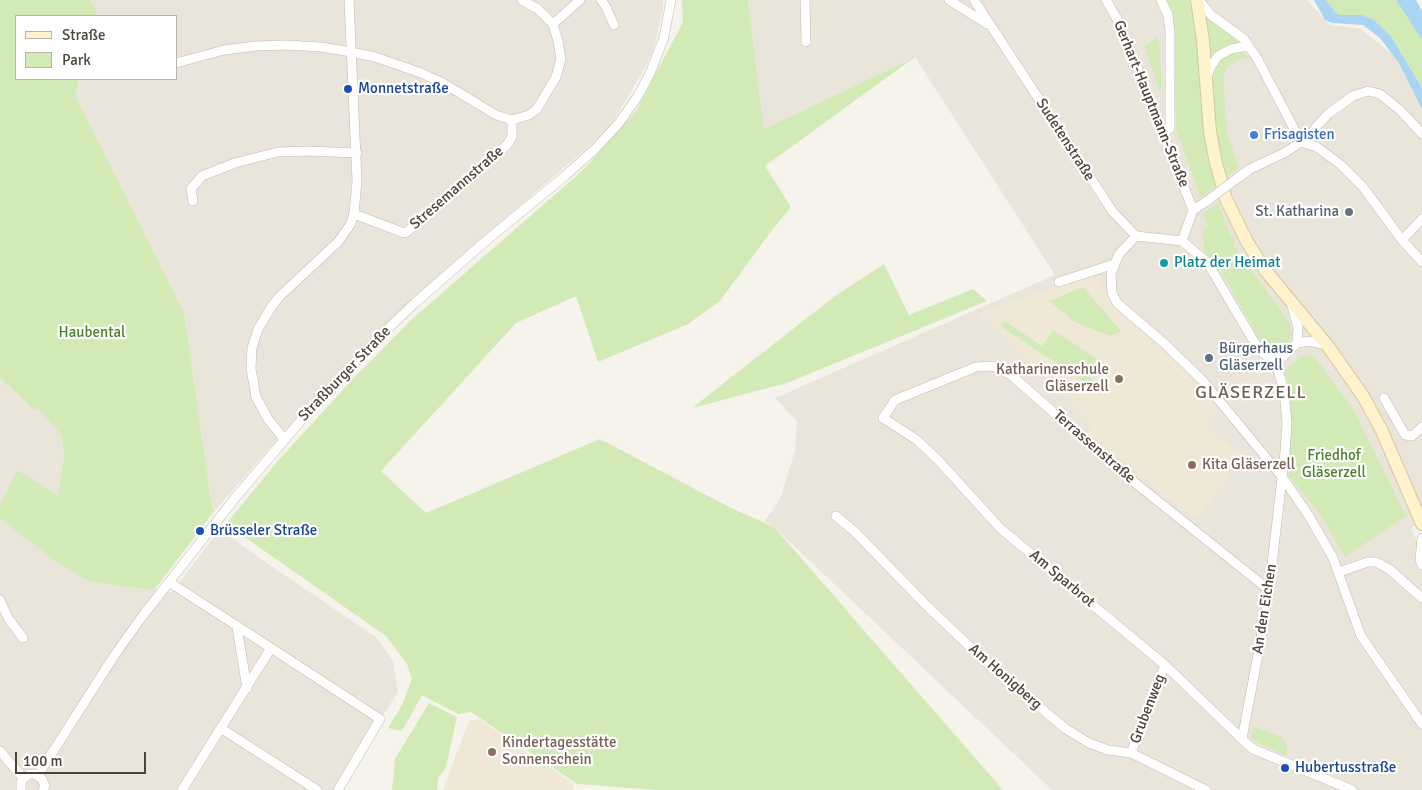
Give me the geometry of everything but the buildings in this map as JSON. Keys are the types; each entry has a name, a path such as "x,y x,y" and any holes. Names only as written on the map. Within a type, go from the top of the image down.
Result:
{"main road":[{"path":"1198,0 1210,132 1216,164 1226,199 1248,244 1274,283 1327,345 1353,380 1372,412 1422,524"}],"street":[{"path":"284,439 264,413 251,377 251,360 255,336 272,306 280,296 338,242 350,225 354,214 358,181 349,0"},
{"path":"178,62 224,50 256,46 321,47 351,52 391,62 421,73 452,88 496,115 512,120 537,109 556,77 560,59 558,41 553,24 538,8 522,0"},
{"path":"553,24 580,0"},
{"path":"601,0 614,25"},
{"name":"Straßburger Straße","path":"38,775 114,656 169,582 284,439 347,370 416,302 488,239 566,176 619,123 638,96 651,71 664,37 671,0"},
{"path":"805,0 806,42"},
{"path":"949,0 989,25"},
{"name":"Sudetenstraße","path":"974,0 1105,202 1136,236"},
{"name":"Gerhart-Hauptmann-Straße","path":"1106,0 1117,19 1194,210"},
{"path":"1161,0 1168,15 1170,32 1170,128 1163,133"},
{"path":"1198,0 1211,15 1236,32 1249,46 1304,143 1317,147 1333,158 1363,187 1402,240 1422,262"},
{"path":"1206,80 1210,68 1218,56 1230,49 1249,46"},
{"path":"1182,241 1194,210 1250,169 1304,143 1328,114 1353,96 1368,91 1380,94 1400,110 1422,134"},
{"name":"Stresemannstraße","path":"354,214 404,233 408,231 508,145 512,136 512,120"},
{"path":"193,201 191,189 202,176 235,163 278,152 357,153"},
{"path":"1402,240 1422,219"},
{"path":"1327,345 1309,341 1297,343 1284,356 1275,361 1268,357 1259,350 1207,262 1182,241 1136,236 1125,246 1114,264 1110,284 1117,303 1165,344 1203,381 1283,478 1326,544 1339,572 1348,605 1361,636 1422,724"},
{"path":"1059,282 1114,264"},
{"path":"1291,303 1298,328 1297,343"},
{"name":"An den Eichen","path":"1242,739 1269,590 1283,478 1287,423 1284,390 1275,361"},
{"name":"Terrassenstraße","path":"883,418 895,400 976,367 993,366 1010,375 1119,470 1269,590"},
{"path":"1384,398 1405,435 1412,436 1422,427"},
{"name":"Am Sparbrot","path":"883,418 917,440 938,460 1001,529 1165,665 1242,739"},
{"name":"Am Honigberg","path":"836,516 855,532 926,606 991,667 1078,738 1098,747 1131,753 1206,790"},
{"path":"1422,538 1420,560 1422,564"},
{"path":"1339,572 1368,562 1376,562 1390,569 1422,598"},
{"path":"169,582 380,719 338,790"},
{"path":"0,600 8,618 23,638"},
{"path":"237,627 247,688"},
{"path":"182,790 271,648"},
{"name":"Grubenweg","path":"1131,753 1165,665"},
{"path":"222,729 317,790"},
{"path":"1242,739 1253,749 1352,790"},
{"path":"0,751 23,778"},
{"path":"21,790 23,778 30,774 38,775 44,783 44,790"}],"shaded area":[{"path":"91,0 663,0 663,9 652,55 609,129 450,266 333,377 215,510 212,507 184,312 75,95 81,80 178,80 178,15 98,15"},
{"path":"748,0 1307,0 1330,25 1359,28 1422,77 1422,519 1411,529 1422,551 1422,790 1052,790 774,527 764,520 772,512 782,494 795,450 797,421 775,398 1055,275 915,57 764,129"},
{"name":"Katharinenschule Gläserzell","path":"1093,275 1105,289 1115,308 1181,367 1202,390 1218,412 1204,425 1236,451 1246,454 1195,520 1088,433 1092,427 1087,423 1089,421 979,313"},
{"path":"0,378 35,410 38,407 62,436 64,455 58,496 0,505"},
{"path":"0,519 58,563 88,581 172,592 220,529 265,562 376,637 393,661 398,692 341,790 0,790"},
{"name":"Kindertagesstätte Sonnenschein","path":"479,719 574,784 573,790 443,790 469,721"}],"green space":[{"name":"Haubental","path":"0,0 91,0 98,15 15,15 15,80 80,80 75,95 184,312 212,507 215,510 155,589 142,589 88,581 58,563 0,519 0,505 17,470 58,496 64,455 62,436 38,408 36,411 0,378"},
{"path":"682,0 748,0 764,129 915,57 765,166 791,207 720,301 688,324 598,362 576,296 516,323 381,471 426,513 600,439 731,508 774,527 1003,790 658,790 577,784 471,712 458,714 422,695 402,731 388,728 402,705 412,679 407,664 386,636 226,524 276,463 352,380 411,320 582,171 636,111 683,22"},
{"path":"1168,0 1191,0 1196,31 1203,117 1216,186 1201,197 1176,130 1174,18"},
{"path":"1326,0 1396,0 1422,40 1422,87 1391,36 1374,20 1362,15 1340,15 1336,13"},
{"path":"1205,15 1242,42 1225,47 1211,60"},
{"path":"1156,38 1159,40 1162,89 1159,90 1145,46"},
{"path":"1233,52 1241,52 1251,58 1238,60 1227,67 1223,77 1227,132 1239,168 1225,177 1215,129 1213,74 1220,61"},
{"path":"1218,203 1227,228 1236,243 1233,245 1239,253 1237,255 1245,266 1247,264 1290,323 1290,340 1281,349 1271,349 1261,342 1220,269 1204,251 1203,231 1208,227 1203,214"},
{"path":"884,264 909,315 973,289 987,301 787,383 692,408 835,296"},
{"path":"1083,287 1121,331 1111,336 1076,323 1049,301"},
{"path":"1005,321 1042,346 1053,330 1097,359 1086,375 1096,382 1093,388 1001,326"},
{"name":"Friedhof Gläserzell","path":"1303,355 1314,356 1353,409 1406,516 1345,557 1320,514 1289,476 1289,386 1284,371"},
{"path":"429,703 457,717 446,767 438,778 437,790 392,790 395,759"},
{"path":"1253,726 1281,737 1287,745 1287,756 1251,738"}],"water":[{"path":"1314,0 1326,0 1336,13 1340,15 1362,15 1374,20 1391,36 1422,88 1422,109 1399,63 1380,38 1363,25 1332,23 1325,20"},
{"path":"1396,0 1416,0 1422,11 1422,40"}],"place":[{"name":"Monnetstraße","path":"348,89"},
{"name":"Frisagisten","path":"1254,135"},
{"name":"St. Katharina","path":"1349,212"},
{"name":"Platz der Heimat","path":"1164,263"},
{"name":"Bürgerhaus Gläserzell","path":"1209,358"},
{"name":"Katharinenschule Gläserzell","path":"1119,379"},
{"name":"Kita Gläserzell","path":"1192,465"},
{"name":"Brüsseler Straße","path":"200,531"},
{"name":"Kindertagesstätte Sonnenschein","path":"492,752"},
{"name":"Hubertusstraße","path":"1285,768"}],"district":[{"name":"GLÄSERZELL","path":"1251,393"}]}
